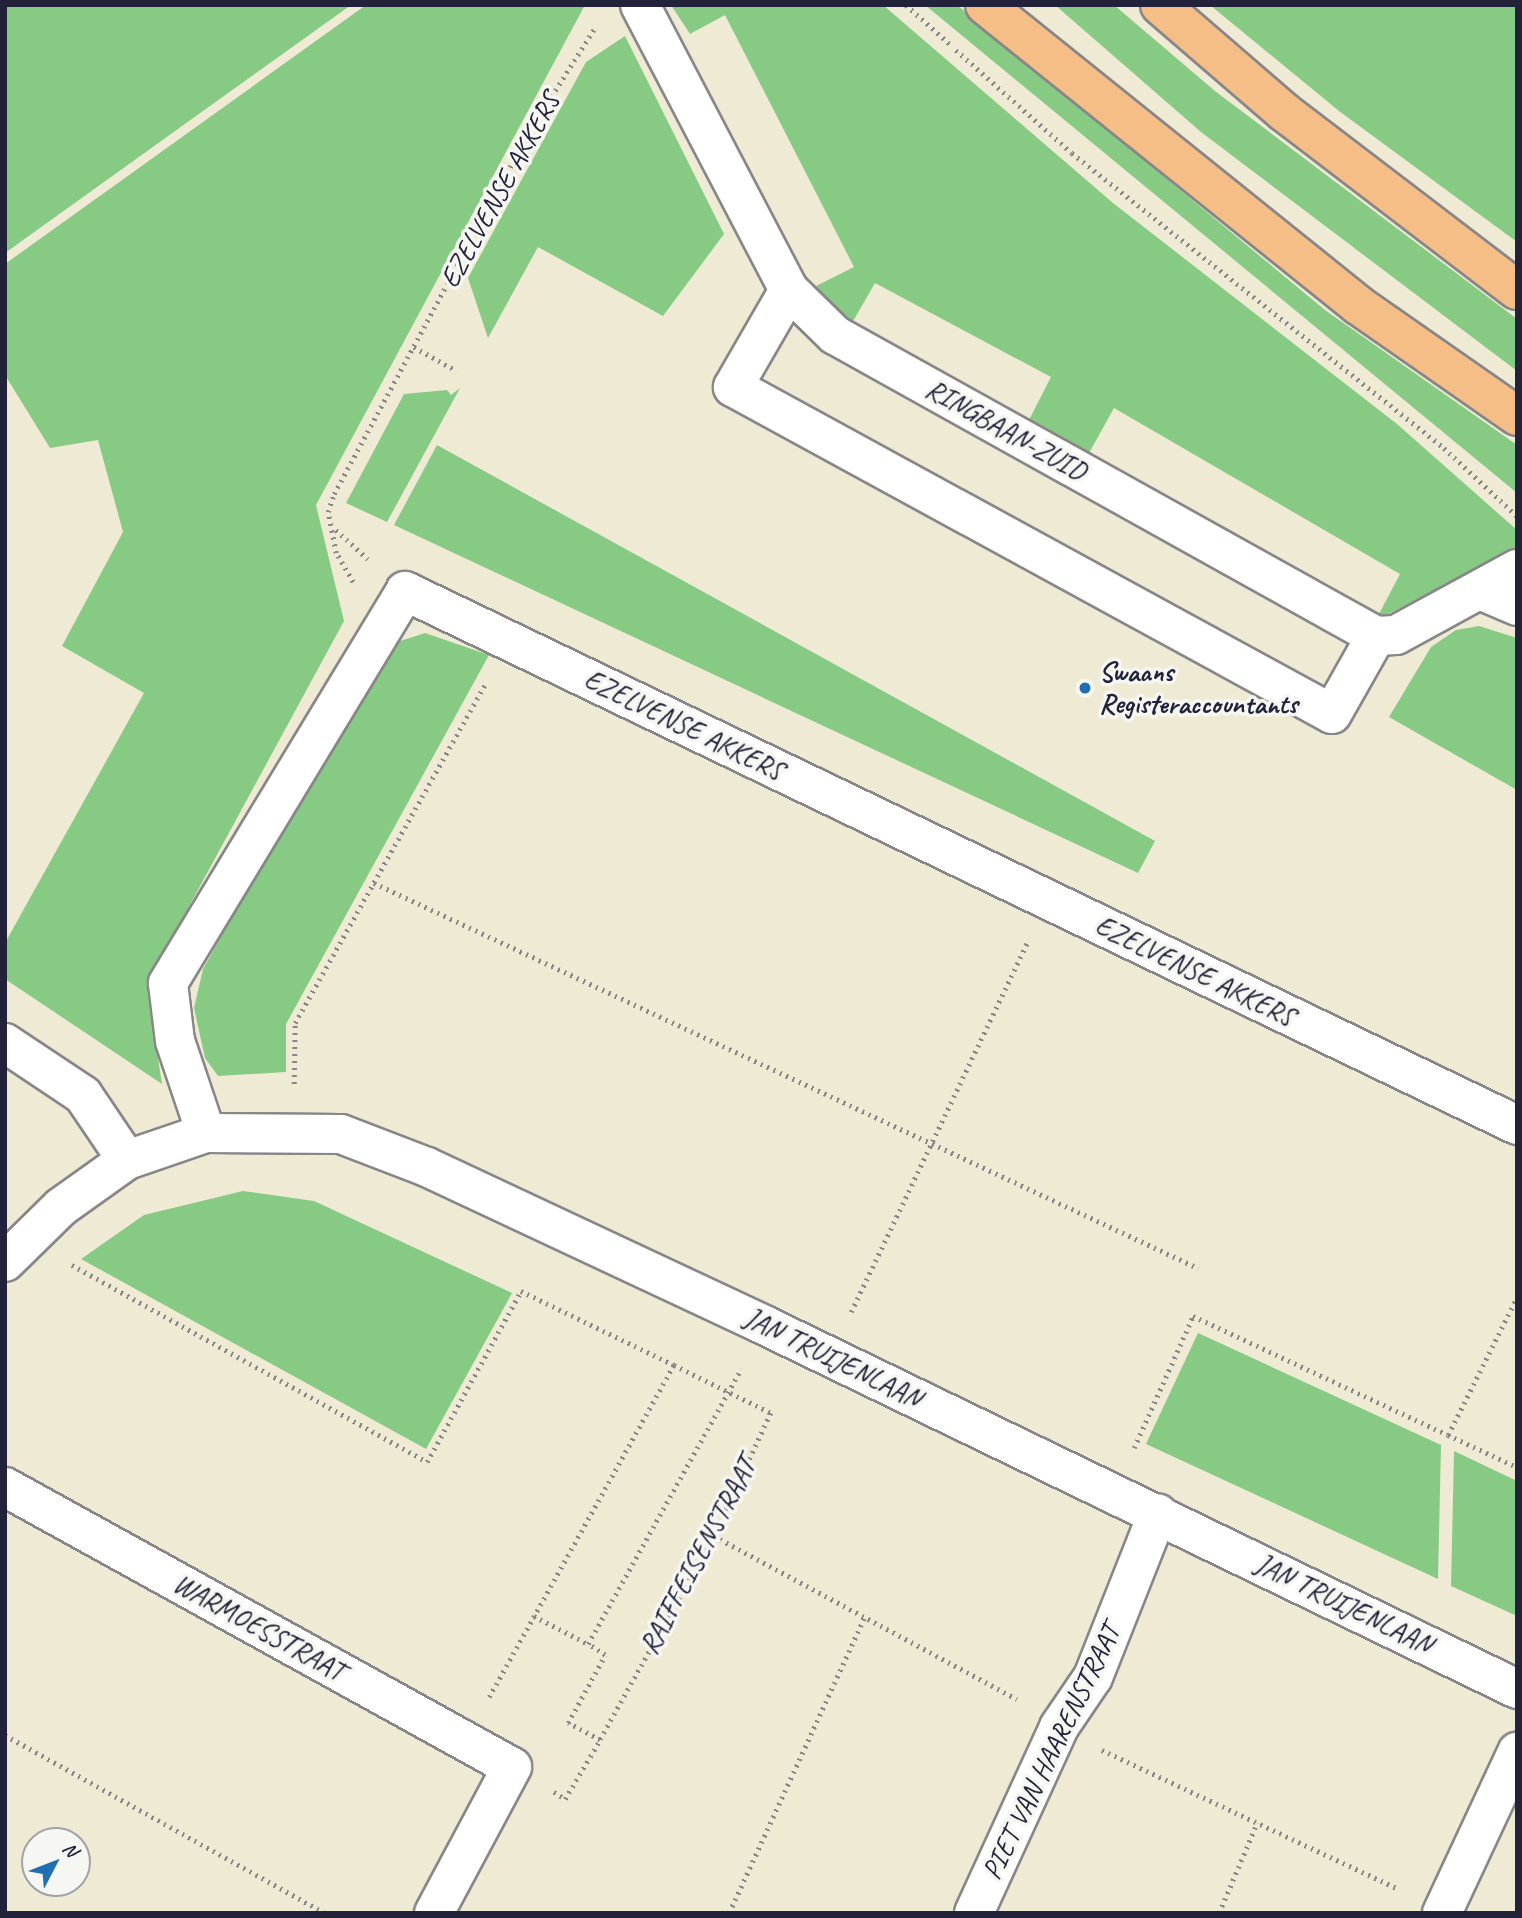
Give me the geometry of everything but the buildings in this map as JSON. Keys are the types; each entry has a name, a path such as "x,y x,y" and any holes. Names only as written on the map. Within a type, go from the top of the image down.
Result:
{"main road":[{"path":"985,5 1358,304 1517,416"},
{"path":"1160,5 1284,112 1517,290"}],"street":[{"name":"RINGBAAN-ZUID","path":"622,10 789,290 835,335 1376,636"},
{"path":"789,290 733,387 1332,714 1376,636 1396,635 1517,569"},
{"path":"1480,590 1517,606"},
{"name":"EZELVENSE AKKERS","path":"206,1133 175,1041 168,983 405,591 1517,1125"},
{"path":"5,1043 83,1095 127,1160"},
{"name":"JAN TRUIJENLAAN","path":"5,1262 33,1235 127,1160 206,1133 293,1131 341,1134 427,1167 830,1357 1158,1513 1517,1689"},
{"name":"WARMOESSTRAAT","path":"5,1487 512,1767"},
{"name":"PIET VAN HAARENSTRAAT","path":"974,1913 1059,1727 1093,1677 1158,1513"},
{"path":"1442,1913 1517,1752"},
{"path":"434,1913 512,1767"}],"path":[{"path":"906,5 1072,153 1444,448 1517,516"},
{"name":"EZELVENSE AKKERS","path":"335,529 328,512 334,494 529,132 622,10"},
{"path":"414,347 457,371"},
{"path":"293,1131 295,1023 509,641"},
{"path":"374,883 1198,1268"},
{"path":"830,1357 1047,900"},
{"name":"RAIFFEISENSTRAAT","path":"33,1235 64,1260 427,1462 522,1291 771,1413 714,1536 565,1799 512,1767"},
{"path":"1448,1435 1517,1297"},
{"path":"1114,1493 1193,1316 1517,1467"},
{"path":"464,1741 674,1365"},
{"name":"RAIFFEISENSTRAAT","path":"600,1740 568,1723 605,1655 588,1644 743,1366"},
{"path":"534,1616 588,1644"},
{"path":"729,1913 864,1618"},
{"path":"5,1734 325,1913"},
{"path":"1219,1913 1257,1823"}],"green space":[{"path":"5,5 351,5 5,253"},
{"path":"366,5 585,5 316,505 344,621 155,969 149,1000 162,1084 5,979 5,943 144,693 62,646 123,532 98,440 50,448 5,375 5,264"},
{"path":"671,5 883,5 1113,203 1397,424 1517,530 1517,550 1384,616 1379,614 1400,574 1114,408 1089,453 1029,420 1051,377 875,283 852,323 833,312 816,286 854,267 725,15 690,34"},
{"path":"925,5 957,5 1325,310 1517,445 1517,493"},
{"path":"1055,5 1114,5 1215,91 1517,319 1517,371 1201,132"},
{"path":"1210,5 1517,5 1517,242 1339,111"},
{"path":"625,36 724,234 663,316 538,247 488,338 468,278 586,62"},
{"path":"460,388 387,522 346,503 404,394 447,390 451,395"},
{"path":"437,445 1155,841 1138,873 394,525"},
{"path":"1479,626 1517,638 1517,790 1389,717 1431,647 1456,630"},
{"path":"425,633 489,655 286,1024 286,1072 218,1076 205,1058 194,1008 203,969 370,667 391,644"},
{"path":"243,1191 314,1201 512,1293 426,1449 81,1259 144,1215"},
{"path":"1198,1333 1441,1445 1438,1579 1146,1444"},
{"path":"1454,1451 1517,1481 1517,1616 1451,1586"}],"place":[{"name":"Swaans Registeraccountants","path":"1085,688"}]}
